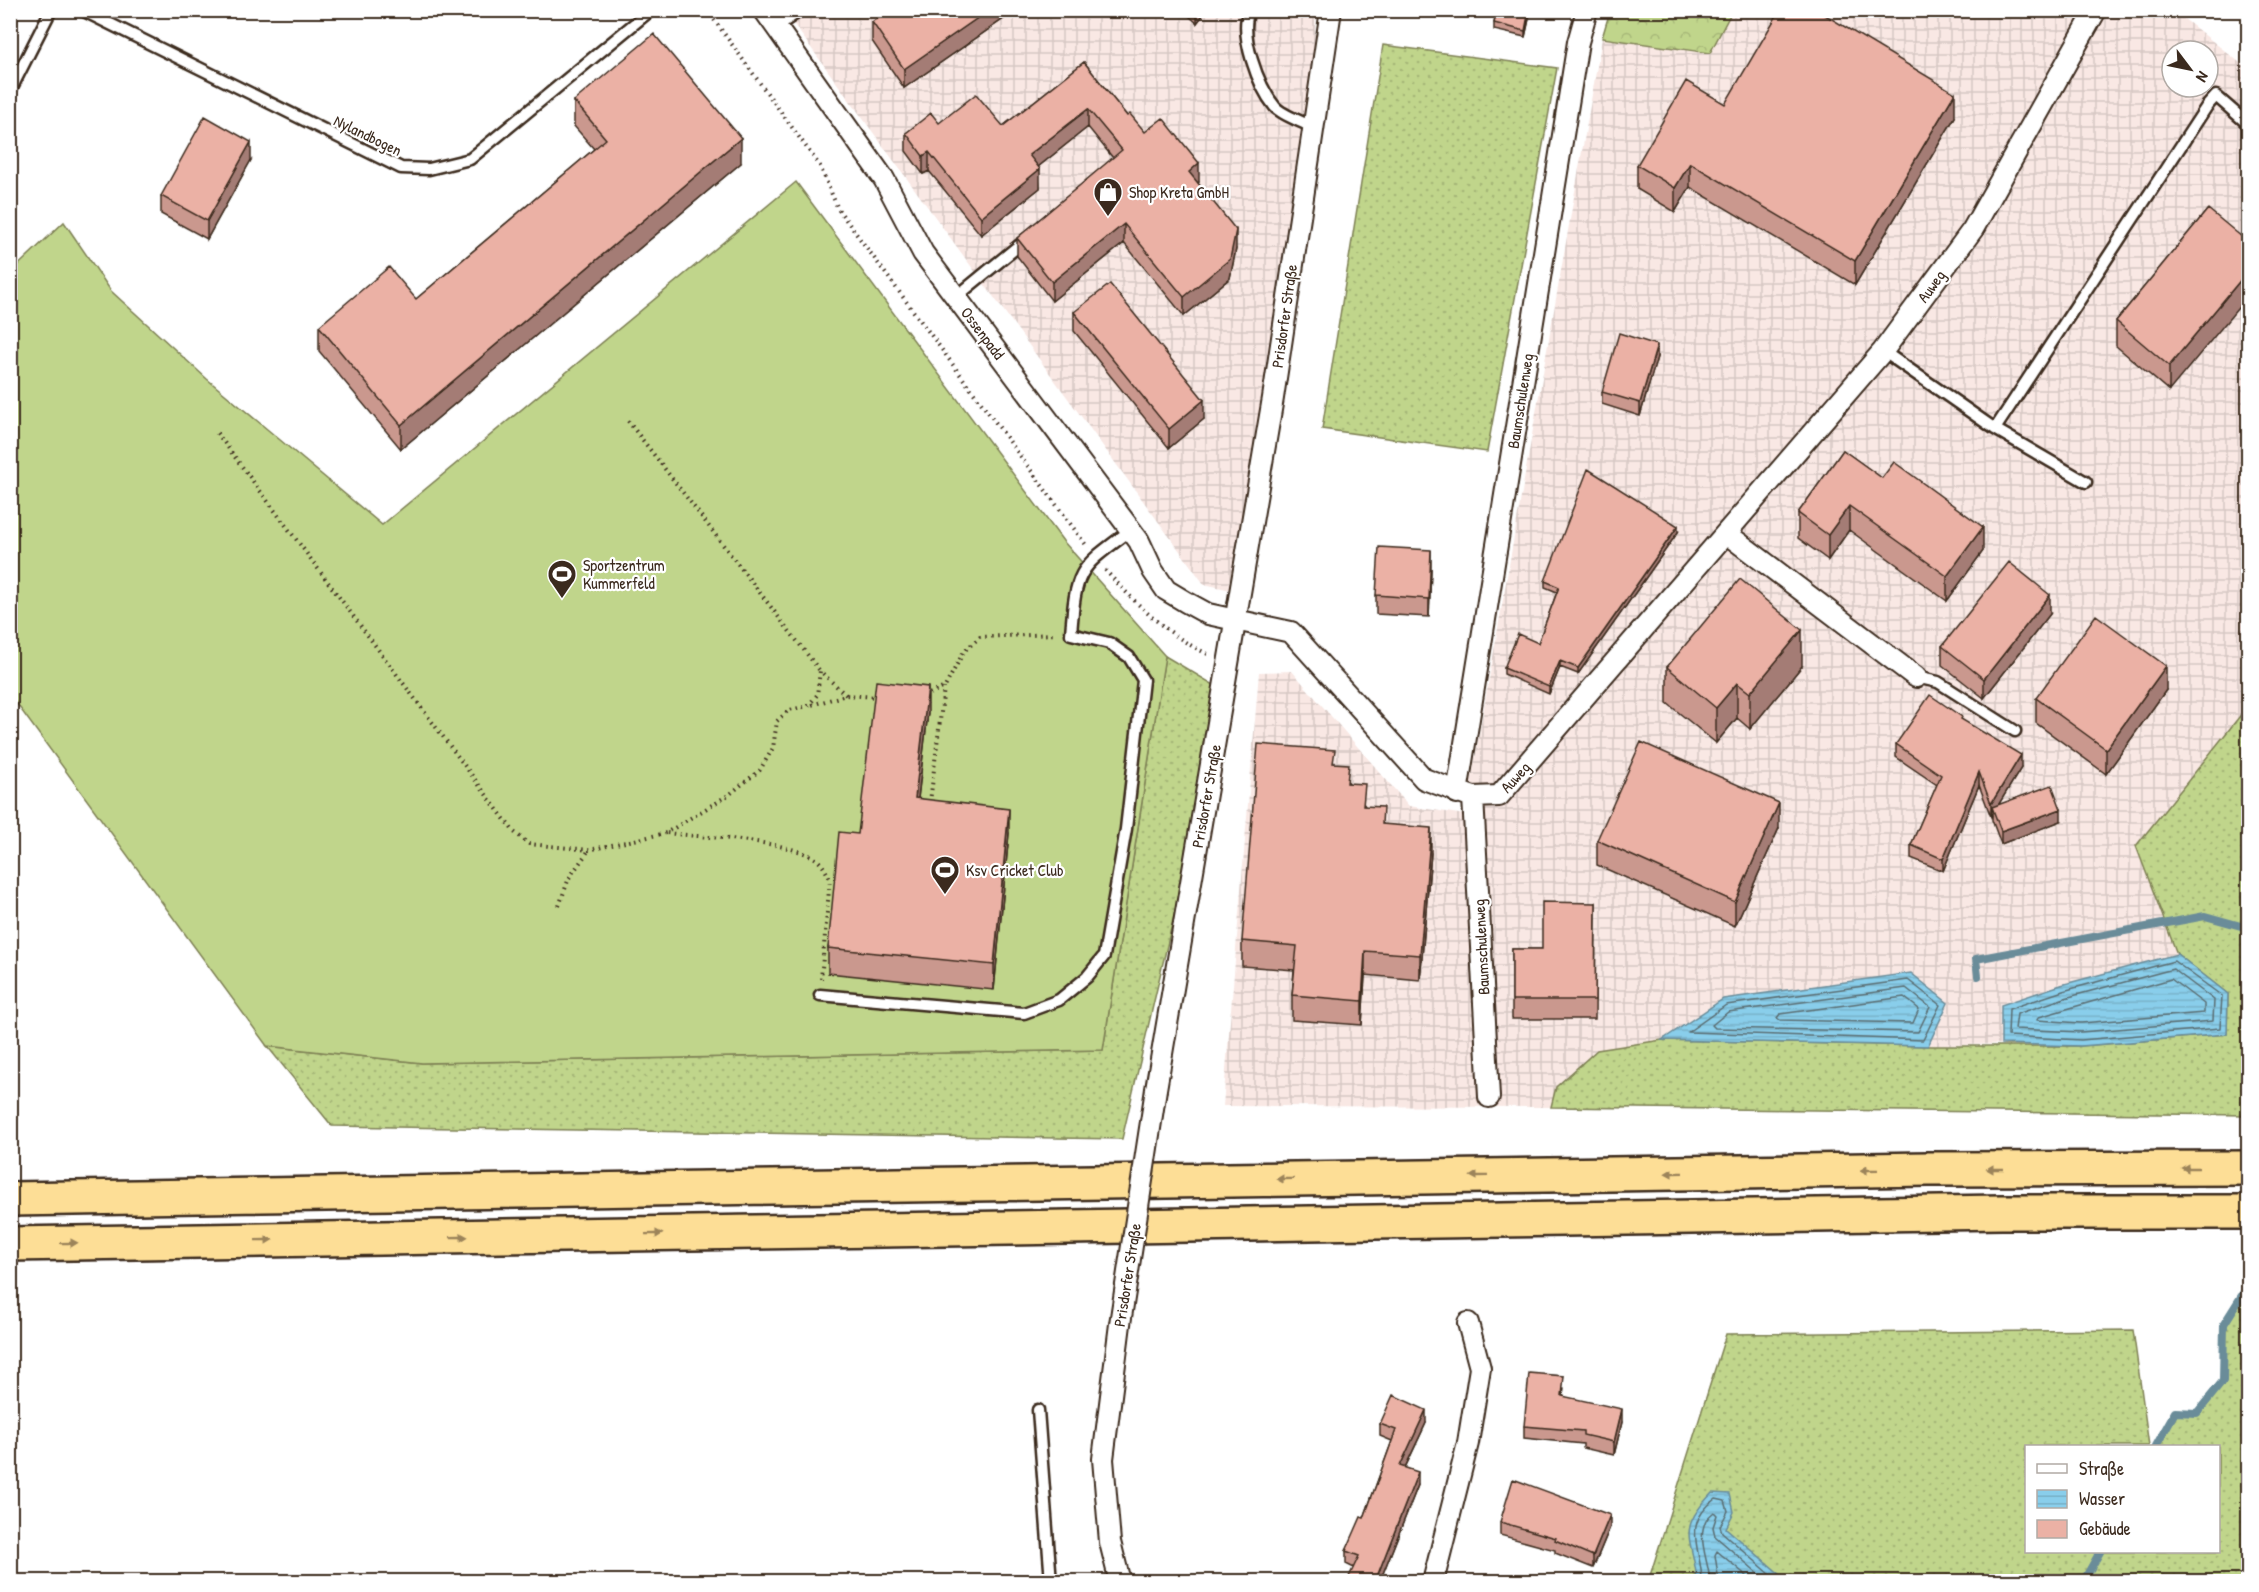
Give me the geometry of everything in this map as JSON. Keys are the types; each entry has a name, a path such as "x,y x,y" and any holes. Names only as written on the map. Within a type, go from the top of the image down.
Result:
{"highway":[{"path":"10,1199 1880,1170 2248,1168"},
{"path":"10,1244 1989,1212 2248,1212"}],"street":[{"name":"Ossenpadd","path":"764,10 884,178 923,253 1131,530 1166,590 1208,614 1234,618"},
{"name":"Prisdorfer Straße","path":"1120,1581 1110,1542 1104,1459 1120,1324 1156,1089 1273,398 1331,10"},
{"name":"Baumschulenweg","path":"1489,1096 1465,795 1576,54 1587,10"},
{"name":"Auweg","path":"1465,795 1499,796 1883,351 1973,229 2096,10"},
{"path":"1727,534 1916,677"},
{"path":"1234,618 1291,632 1424,779 1465,795"},
{"path":"1433,1581 1468,1443 1480,1368 1468,1323"}],"lane":[{"path":"10,91 51,10"},
{"name":"Nylandbogen","path":"81,10 401,168 429,169 470,159 651,10"},
{"path":"776,27 801,10"},
{"path":"1249,10 1245,21 1254,69 1276,108 1312,127"},
{"path":"1995,429 2207,106 2216,96 2248,124"},
{"path":"956,297 1035,232"},
{"path":"1883,351 1995,429 2086,482"},
{"path":"820,995 1024,1013 1059,1000 1087,977 1104,956 1126,829 1143,680 1130,657 1109,643 1071,634 1078,579 1095,557 1131,530"},
{"path":"1916,677 1938,682 2015,731"},
{"path":"1038,1410 1051,1581"}],"path":[{"path":"707,10 820,166 838,209 1095,557 1133,600 1162,627 1192,647 1228,663"},
{"path":"628,421 820,671 846,695"},
{"path":"217,433 514,832 529,844 589,850 666,833 730,794 760,770 773,748 777,721 789,710 846,695 888,697"},
{"path":"930,808 945,687 964,651 980,636 1071,634"},
{"path":"808,706 817,695 820,671"},
{"path":"919,699 945,687"},
{"path":"666,833 781,847 810,856 823,865 830,879 820,995"},
{"path":"559,906 569,878 589,850"}],"shaded area":[{"path":"784,11 1316,11 1311,126 1244,593 1204,584"},
{"path":"1732,11 2174,11 2210,39 2160,39 2160,99 2220,99 2220,47 2248,69 2248,706 2136,846 2177,954 2061,985 2002,1005 2001,1044 1928,1046 1948,1003 1723,999 1662,1040 1597,1050 1556,1087 1551,1107 1223,1106 1259,672 1292,671 1409,806 1465,815 1602,38 1710,53"}],"green space":[{"path":"1610,10 1732,11 1710,53 1602,38"},
{"path":"1383,45 1557,68 1487,452 1322,429"},
{"name":"Sportzentrum Kummerfeld","path":"796,182 1063,541 1165,656 1103,1050 422,1063 267,1046 11,696 10,273 64,222 111,291 207,379 382,525"},
{"path":"1165,656 1226,692 1122,1139 332,1126 267,1046 422,1063 1103,1050"},
{"path":"2248,706 2248,1115 1551,1107 1556,1087 1597,1050 1662,1040 1928,1046 2081,1046 2227,1034 2228,994 2177,954 2136,846"},
{"path":"2248,1286 2248,1581 1648,1582 1726,1334 2133,1330 2149,1445 2025,1445 2025,1553 2220,1553 2220,1445 2157,1445 2175,1412 2197,1413 2223,1381 2224,1324"}],"water":[{"path":"2177,954 2228,994 2227,1034 2081,1046 2001,1044 2001,1005 2061,985"},
{"path":"1911,973 1948,1003 1928,1046 1662,1040 1723,999"},
{"path":"1712,1493 1730,1494 1734,1512 1726,1528 1788,1581 1697,1581 1690,1544 1690,1526 1693,1517"}],"building":[{"path":"888,10 989,10 904,69 872,22"},
{"path":"1497,10 1529,10 1525,31 1494,23"},
{"path":"1780,10 1817,10 1955,93 1855,261 1690,163 1675,188 1637,165 1686,81 1725,104"},
{"path":"654,34 741,138 401,425 319,326 389,267 416,299 606,139 574,101"},
{"path":"1084,62 1127,116 1130,114 1145,132 1163,118 1199,163 1189,172 1236,230 1230,259 1184,297 1124,224 1052,282 1017,238 1122,150 1088,109 1029,155 1040,169 981,217 929,152 923,156 906,133 931,113 939,123 976,94 1003,126"},
{"path":"205,116 251,142 207,221 161,196"},
{"path":"2208,209 2248,242 2248,271 2169,366 2116,321"},
{"path":"1110,284 1204,400 1169,429 1074,312"},
{"path":"1619,333 1657,345 1640,403 1602,392"},
{"path":"1843,450 1882,478 1894,462 1983,527 1947,576 1849,506 1828,535 1798,513"},
{"path":"1588,469 1678,526 1578,668 1560,661 1549,687 1504,668 1518,634 1538,643 1559,587 1545,581"},
{"path":"1379,547 1431,550 1429,599 1376,595"},
{"path":"2009,562 2050,595 1984,679 1942,646"},
{"path":"1740,579 1802,630 1750,693 1737,683 1716,708 1667,667"},
{"path":"2096,615 2166,666 2106,749 2036,698"},
{"path":"876,681 928,687 915,798 1009,809 994,965 828,948 839,832 858,834"},
{"path":"1930,695 1962,717 1961,719 2021,755 1991,804 1979,772 1943,859 1911,845 1941,775 1896,744"},
{"path":"1641,742 1779,803 1735,902 1597,840"},
{"path":"1258,744 1335,750 1333,763 1349,764 1347,783 1365,784 1363,806 1383,807 1382,824 1431,828 1420,955 1365,951 1362,1001 1292,995 1297,946 1242,941"},
{"path":"2052,785 2061,809 2001,831 1992,807"},
{"path":"1542,902 1596,903 1595,1000 1512,1000 1512,949 1542,949"},
{"path":"1529,1373 1564,1376 1562,1396 1622,1409 1614,1442 1583,1435 1583,1431 1524,1426"},
{"path":"1393,1395 1426,1410 1400,1466 1418,1472 1376,1579 1381,1581 1347,1581 1359,1556 1346,1551 1361,1517 1364,1518 1396,1430 1380,1424"},
{"path":"1513,1479 1610,1515 1593,1556 1555,1540 1556,1538 1500,1522"},
{"path":"1479,1576 1498,1581 1477,1581"}],"waterway":[{"path":"1978,976 1976,959 2205,916 2248,928"},
{"path":"2157,1445 2175,1412 2197,1413 2223,1381 2224,1324 2248,1286"},
{"path":"2083,1582 2099,1553"}],"place":[{"name":"Shop Kreta GmbH","path":"1108,218"},
{"name":"Sportzentrum Kummerfeld","path":"562,600"},
{"name":"Ksv Cricket Club","path":"945,896"}]}
